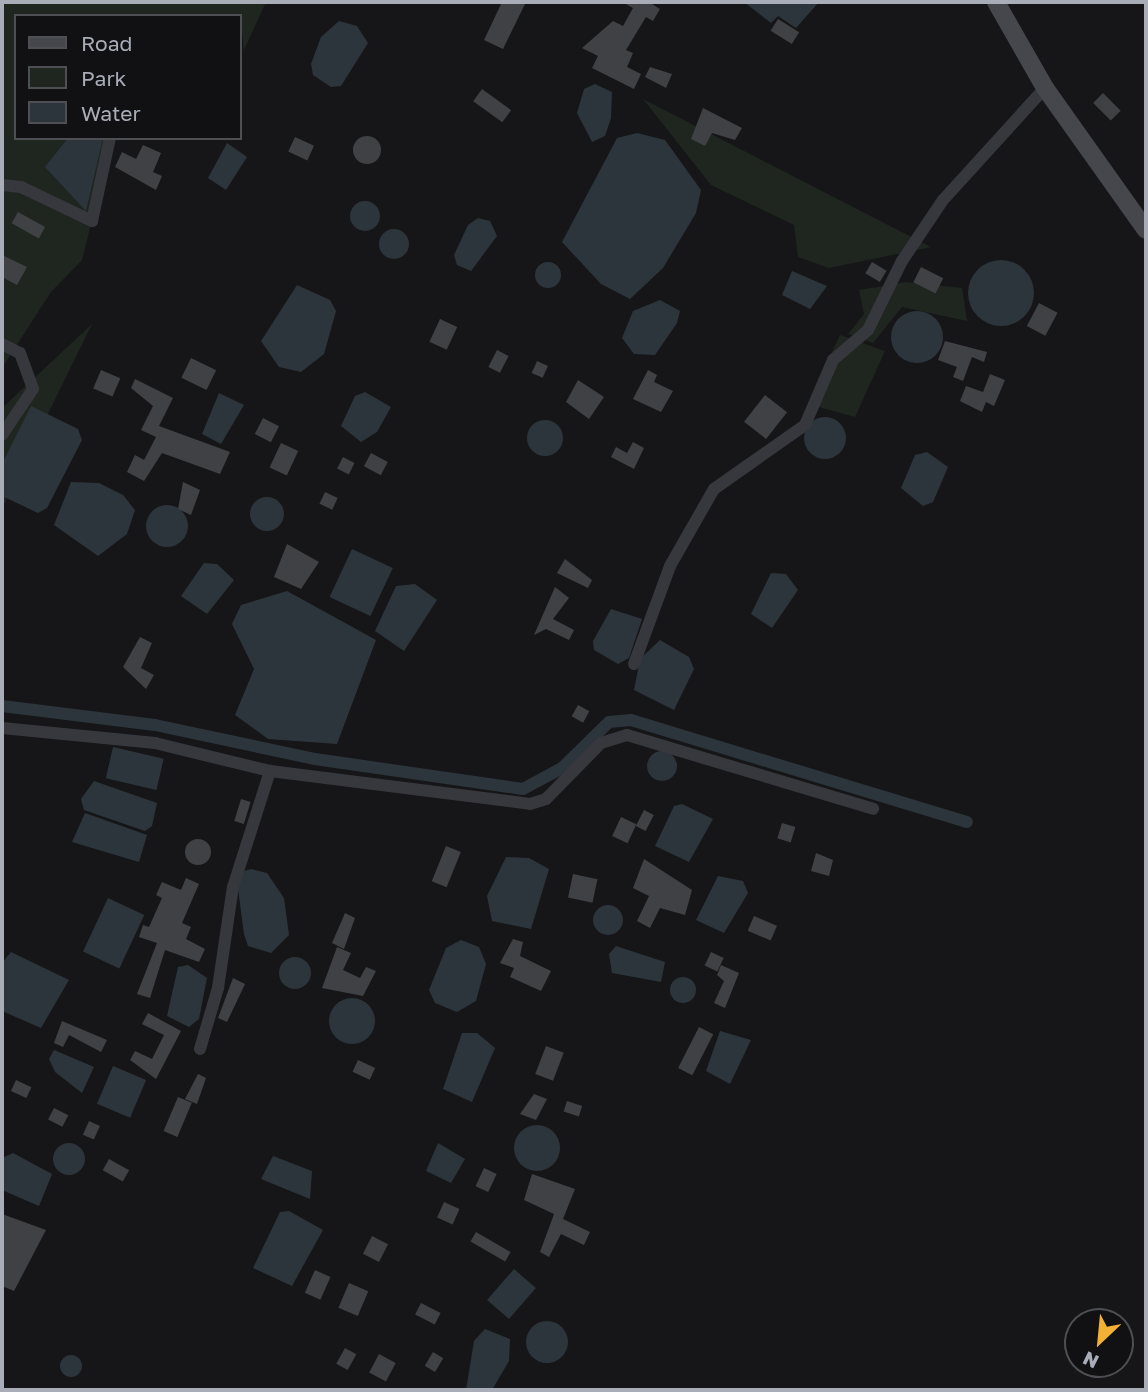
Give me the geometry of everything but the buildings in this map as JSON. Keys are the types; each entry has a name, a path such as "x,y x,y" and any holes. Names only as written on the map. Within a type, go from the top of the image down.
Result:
{"main road":[{"path":"996,2 1045,89 1146,230"}],"street":[{"path":"634,664 670,566 714,489 805,425 833,360 868,330 902,261 943,200 1045,89"},
{"path":"2,185 21,187 92,221 110,140"},
{"path":"2,344 20,353 33,389 2,435"},
{"path":"2,728 155,743 270,771 530,804 546,799 601,743 627,735 873,809"},
{"path":"200,1049 218,988 233,887 270,771"}],"green space":[{"path":"2,2 266,2 244,50 242,14 14,14 14,140 112,140 82,260 51,292 2,368"},
{"path":"643,99 931,247 829,268 798,257 794,225 711,185"},
{"path":"906,282 962,288 967,321 902,307 873,343 848,334 864,314 859,290"},
{"path":"92,324 2,508 2,408"},
{"path":"840,335 885,351 855,417 808,404"}],"water":[{"path":"744,2 819,2 796,28 778,16 771,23"},
{"path":"339,21 357,26 368,43 341,86 331,87 313,75 311,64 321,37"},
{"path":"595,84 612,92 611,118 605,136 592,142 577,113 584,89"},
{"path":"637,133 665,140 701,190 696,213 663,268 630,299 601,284 562,242 617,138"},
{"path":"66,140 103,140 86,211 45,167"},
{"path":"227,143 247,157 226,190 208,178"},
{"path":"365,201 371,202 379,210 379,222 371,230 365,231 359,230 351,222 350,216 351,210 359,202"},
{"path":"478,218 490,221 497,236 471,271 457,265 454,255 468,225"},
{"path":"394,229 404,234 409,244 404,254 394,259 384,254 379,244 384,234"},
{"path":"1001,260 1014,263 1024,270 1031,280 1034,293 1031,306 1024,316 1014,323 1001,326 988,323 978,316 971,306 968,293 971,280 978,270 988,263"},
{"path":"548,262 557,266 561,275 557,284 548,288 539,284 535,275 539,266"},
{"path":"792,271 827,286 810,309 782,295"},
{"path":"297,285 330,300 336,311 324,354 301,372 279,367 261,341"},
{"path":"660,300 680,311 677,323 655,355 634,354 622,338 633,311"},
{"path":"917,311 927,313 935,319 941,327 941,347 935,355 927,361 917,363 907,361 899,355 893,347 891,337 893,327 899,319 907,313"},
{"path":"365,392 391,407 377,432 361,442 341,426 355,396"},
{"path":"219,393 244,405 221,444 202,434"},
{"path":"31,406 78,429 82,440 47,508 38,513 2,496 2,464"},
{"path":"825,417 840,423 846,438 840,453 825,459 810,453 804,438 810,423"},
{"path":"545,420 557,426 563,438 557,450 545,456 533,450 527,438 533,426"},
{"path":"927,452 948,467 933,502 923,506 901,488 915,455"},
{"path":"71,482 99,483 123,495 135,510 127,534 98,556 54,525"},
{"path":"267,497 279,502 284,514 279,526 267,531 255,526 250,514 255,502"},
{"path":"167,505 182,511 188,526 182,541 167,547 152,541 146,526 152,511"},
{"path":"352,549 393,568 370,616 330,597"},
{"path":"204,563 217,564 234,580 207,614 181,596"},
{"path":"771,573 786,574 798,590 772,628 751,614"},
{"path":"415,584 437,600 404,651 375,631 396,586"},
{"path":"287,591 376,640 337,744 268,739 235,715 254,669 232,624 241,605"},
{"path":"611,609 642,619 629,658 618,664 594,650 593,641"},
{"path":"660,640 689,657 694,669 674,710 634,690 640,659"},
{"path":"113,747 164,759 156,790 106,778"},
{"path":"662,751 673,755 677,766 673,777 662,781 651,777 647,766 651,755"},
{"path":"94,781 157,803 152,826 145,831 84,810 81,799"},
{"path":"682,804 713,819 689,862 655,846 674,806"},
{"path":"85,813 147,835 139,862 72,842"},
{"path":"506,857 529,858 549,869 531,929 492,921 487,896"},
{"path":"251,869 267,873 284,898 289,935 271,953 248,946 244,934 238,889 244,871"},
{"path":"718,876 743,881 748,893 724,933 696,920"},
{"path":"108,898 144,915 119,968 83,951"},
{"path":"608,905 619,909 623,920 619,931 608,935 597,931 593,920 597,909"},
{"path":"461,940 479,947 486,964 476,1001 457,1012 435,1003 429,990 446,948"},
{"path":"616,946 665,962 661,982 612,973 609,954"},
{"path":"11,952 69,980 41,1028 2,1011 2,963"},
{"path":"295,957 306,962 311,973 306,984 295,989 284,984 279,973 284,962"},
{"path":"188,965 207,978 199,1019 189,1027 167,1016 178,967"},
{"path":"683,977 692,981 696,990 692,999 683,1003 674,999 670,990 674,981"},
{"path":"352,998 368,1005 375,1021 368,1037 352,1044 336,1037 329,1021 336,1005"},
{"path":"720,1031 751,1040 730,1084 706,1071"},
{"path":"462,1033 477,1033 495,1048 472,1102 443,1089"},
{"path":"54,1050 94,1067 82,1093 55,1072 49,1059"},
{"path":"113,1066 146,1080 130,1118 97,1104"},
{"path":"537,1125 553,1132 560,1148 553,1164 537,1171 521,1164 514,1148 521,1132"},
{"path":"69,1143 80,1148 85,1159 80,1170 69,1175 58,1170 53,1159 58,1148"},
{"path":"438,1143 465,1159 451,1183 426,1171"},
{"path":"13,1153 52,1174 39,1206 2,1190 2,1158"},
{"path":"273,1156 312,1171 310,1199 261,1179"},
{"path":"289,1211 323,1230 292,1286 253,1268 280,1212"},
{"path":"514,1269 536,1288 509,1319 487,1300"},
{"path":"547,1321 562,1327 568,1342 562,1357 547,1363 532,1357 526,1342 532,1327"},
{"path":"485,1329 510,1339 509,1361 492,1390 466,1390 474,1341"},
{"path":"71,1355 79,1358 82,1366 79,1374 71,1377 63,1374 60,1366 63,1358"}],"waterway":[{"path":"2,706 155,725 315,759 523,789 562,768 609,722 631,720 967,822"}]}
